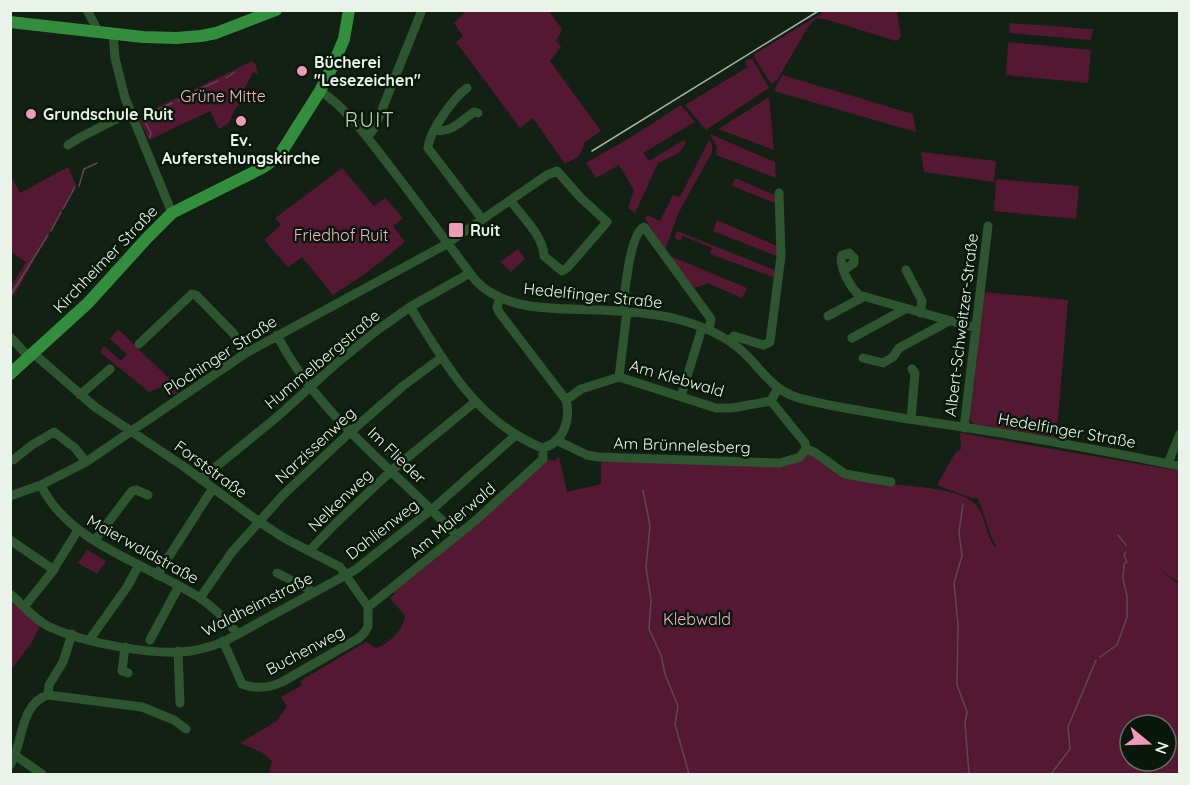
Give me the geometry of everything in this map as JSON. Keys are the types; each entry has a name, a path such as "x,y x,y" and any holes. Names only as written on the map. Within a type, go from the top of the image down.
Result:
{"main road":[{"path":"10,22 164,38 201,36 276,10"},
{"name":"Kirchheimer Straße","path":"10,374 88,303 172,213 272,162 287,145 320,91 343,42 349,10"}],"street":[{"path":"87,10 98,32"},
{"path":"367,137 373,130 422,10"},
{"path":"113,33 117,69 130,112 172,213"},
{"path":"467,88 461,92 428,143 429,150 482,219"},
{"name":"Hedelfinger Straße","path":"320,91 342,108 367,137 483,288 500,297 538,306 625,311 674,319 706,329 729,341 743,352 778,388 802,399 1179,465"},
{"path":"68,145 130,112"},
{"path":"435,130 451,129 474,112 478,113"},
{"name":"Plochinger Straße","path":"10,495 41,484 86,462 246,353 448,243 511,201 539,179 557,171 607,222 564,271 561,271 544,256 540,239 511,201"},
{"path":"729,341 734,336 763,345 770,342 781,256 779,193"},
{"name":"Albert-Schweitzer-Straße","path":"964,428 988,226"},
{"path":"619,377 632,249 639,230 642,228 647,230 711,318 681,396"},
{"path":"844,270 855,292 863,297 976,328"},
{"path":"906,270 922,301 920,313"},
{"name":"Hummelbergstraße","path":"201,480 367,338 410,308 470,273"},
{"path":"139,344 192,294 196,295 233,333 246,353"},
{"path":"410,308 475,402 516,435 543,448 549,446 563,433 567,423 566,400 499,312 497,307 500,297"},
{"path":"828,316 863,297"},
{"path":"852,338 905,309"},
{"path":"863,358 883,363 893,357 899,348 949,321"},
{"name":"Im Flieder","path":"277,335 296,366 351,431 457,536"},
{"name":"Forststraße","path":"10,338 80,395 258,521 284,538 338,566 368,607"},
{"name":"Narzissenweg","path":"200,598 232,552 258,521 351,431 442,357"},
{"path":"80,395 110,369"},
{"path":"911,419 915,374 912,369"},
{"name":"Am Klebwald","path":"566,400 581,389 619,377 721,408 771,401"},
{"path":"778,388 771,401 805,443 806,449 844,473 891,482"},
{"name":"Nelkenweg","path":"309,551 391,471 475,402"},
{"path":"13,460 54,432 75,448 86,462"},
{"path":"1168,463 1179,434"},
{"name":"Dahlienweg","path":"346,575 360,567 432,509 516,435"},
{"name":"Am Brünnelesberg","path":"556,440 598,457 780,463 800,457 806,449"},
{"name":"Am Maierwald","path":"368,607 457,536 533,470 543,459 543,448"},
{"name":"Maierwaldstraße","path":"41,484 52,506 78,530 200,598 238,634"},
{"path":"157,575 213,489"},
{"path":"95,540 132,491 136,490 148,495"},
{"path":"24,607 54,570 78,530"},
{"path":"10,540 54,570"},
{"path":"90,639 139,565"},
{"path":"277,573 313,593"},
{"name":"Waldheimstraße","path":"10,594 46,625 72,634 125,647 178,651 200,649 224,641 346,575"},
{"path":"150,640 179,586"},
{"name":"Buchenweg","path":"224,641 242,684 256,688 273,686 359,639 368,626 368,607"},
{"path":"48,695 49,684 63,662 72,634"},
{"path":"125,647 122,671 128,673"},
{"path":"178,651 180,703"},
{"path":"42,774 13,761 30,708 36,700 48,695 142,707 174,720 186,729"}],"green space":[{"path":"827,10 897,11 901,37 896,41 816,18 808,27 777,80 771,84 753,55"},
{"path":"462,11 553,11 550,13 562,29 556,41 561,47 550,61 601,131 585,142 579,156 565,164 533,118 520,128 456,42 463,36 454,23 464,13"},
{"path":"1010,23 1093,29 1091,40 1009,33"},
{"path":"1008,42 1091,50 1088,83 1006,75"},
{"path":"751,59 769,88 706,130 685,105 748,67 745,61"},
{"name":"Grüne Mitte","path":"252,61 255,63 258,74 253,72 240,97 245,100 234,110 229,123 219,129 210,111 149,140 140,120 142,115"},
{"path":"782,75 913,114 916,132 774,91"},
{"path":"769,97 774,150 718,129"},
{"path":"681,105 695,122 643,153 649,161 684,140 686,143 679,153 658,163 635,213 628,208 634,190 619,165 596,178 586,163"},
{"path":"710,134 775,162 776,178 716,155 717,147"},
{"path":"709,140 712,144 712,152 678,214 665,250 645,219 647,215 660,221 673,195 680,197"},
{"path":"921,152 996,161 994,182 924,172"},
{"path":"68,167 76,185 11,298 11,287 26,262 11,252 11,181 13,179 20,193"},
{"name":"Friedhof Ruit","path":"342,168 374,206 385,198 403,218 393,226 405,242 365,274 333,295 302,257 288,267 264,240 281,225 275,218"},
{"path":"735,178 777,196 777,204 732,186"},
{"path":"996,179 1079,186 1076,219 994,211"},
{"path":"717,220 779,247 779,257 713,231"},
{"path":"677,231 777,271 776,278 710,254 712,248 683,236 680,241 674,238"},
{"path":"518,249 525,259 511,272 500,262"},
{"path":"668,255 747,288 742,298 708,283 694,288"},
{"path":"984,292 1068,300 1058,419 1054,437 971,422"},
{"path":"118,329 181,390 170,397 162,387 149,392 100,352 104,346 121,361 127,354 110,339"},
{"name":"Klebwald","path":"960,433 1179,471 1179,582 1156,567 1179,584 1179,774 270,774 272,761 263,753 240,743 277,721 287,706 281,697 302,685 300,681 366,642 376,648 391,640 402,626 405,616 390,598 395,594 393,590 545,459 555,461 559,456 567,492 601,484 601,461 780,465 808,454 859,478 937,489 967,498 979,509 995,547 978,498 971,498 937,485 955,453 961,449"},
{"path":"87,550 106,561 97,574 78,563"},
{"path":"11,602 40,626 32,642 11,670"}],"waterway":[{"path":"226,78 235,72"},
{"path":"178,101 218,81"},
{"path":"150,137 151,133 145,122 146,115 172,103"},
{"path":"79,186 84,169 97,163"},
{"path":"63,209 75,187"},
{"path":"51,231 61,212"},
{"path":"10,296 48,235"},
{"path":"643,490 650,526 646,567 651,600 649,629 661,655 665,674 678,706 675,724 689,774"},
{"path":"963,504 959,532 962,556 954,583 958,624 957,685 967,712 965,723 969,774"},
{"path":"1118,535 1126,545"},
{"path":"1100,657 1117,645 1127,617 1127,596 1123,579 1124,564 1127,562 1124,555 1126,552"},
{"path":"1051,774 1070,749 1068,727 1096,660"}],"tram line":[{"path":"592,151 820,10"}],"place":[{"name":"Bücherei \"Lesezeichen\"","path":"302,71"},
{"name":"Grundschule Ruit","path":"31,114"},
{"name":"Ev. Auferstehungskirche","path":"241,121"},
{"name":"Ruit","path":"456,230"}],"district":[{"name":"RUIT","path":"370,120"}]}
